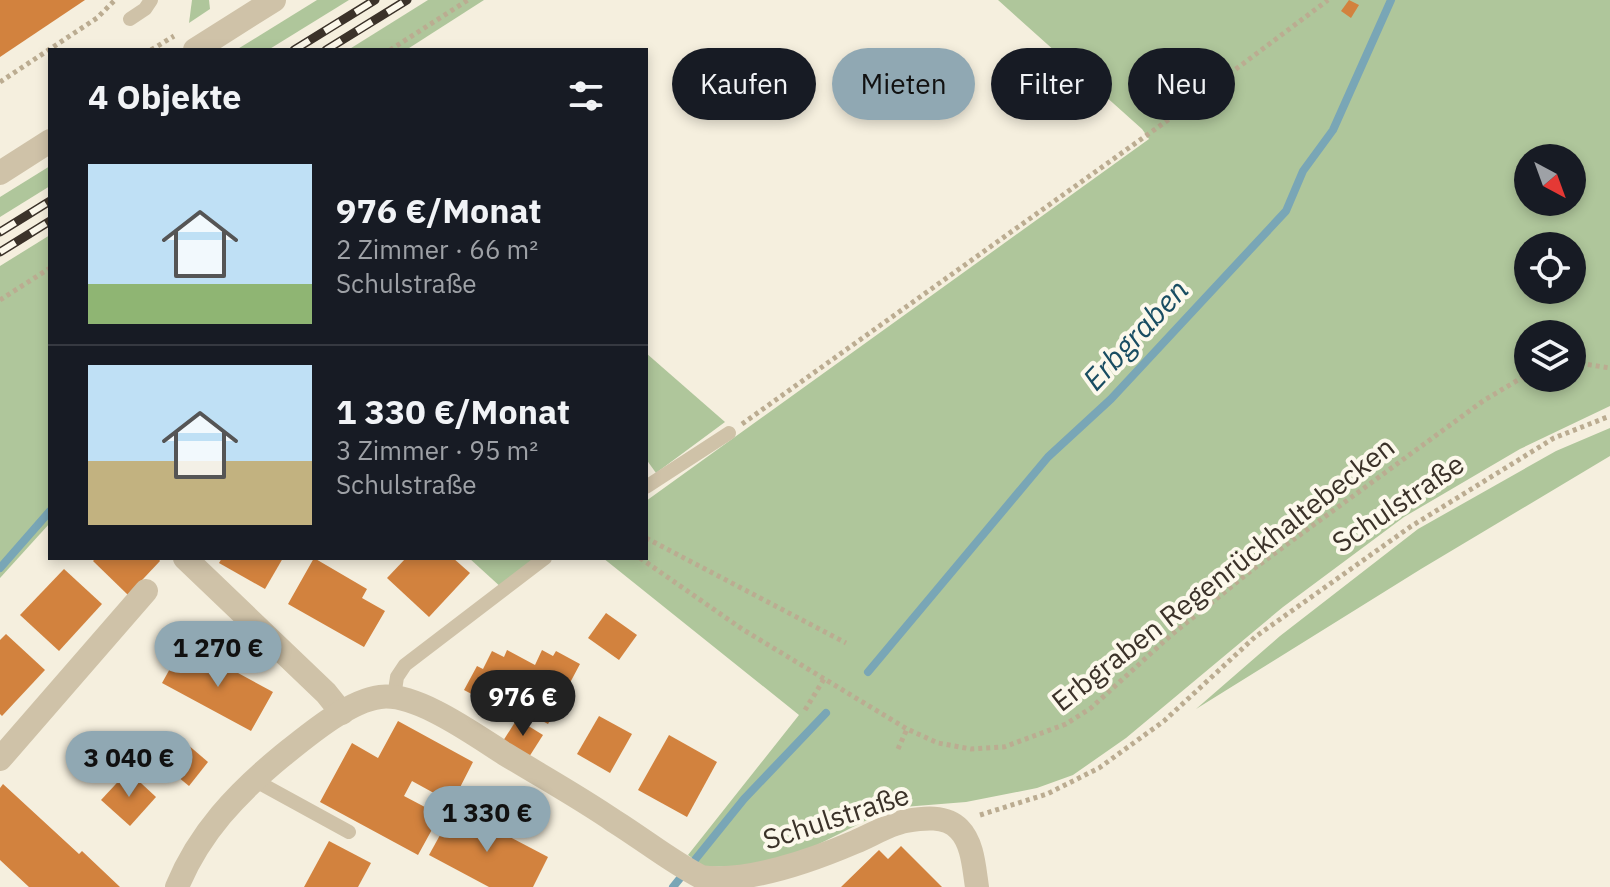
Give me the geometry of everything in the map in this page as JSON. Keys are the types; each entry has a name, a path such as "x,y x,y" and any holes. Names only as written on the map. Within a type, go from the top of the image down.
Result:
{"street":[{"path":"197,48 241,9 274,0"},
{"path":"0,173 48,142"},
{"path":"187,560 326,693 342,713"},
{"path":"0,759 146,591"},
{"path":"177,887 189,860 218,817 254,780 295,745 342,713 371,699 394,697"},
{"name":"Schulstraße","path":"394,697 426,708 479,738 613,820 700,882 784,867 853,843 903,821 936,818 959,828"},
{"path":"959,828 971,855 977,887"}],"lane":[{"path":"130,19 145,9 151,0"},
{"path":"648,486 729,433"},
{"path":"394,697 397,677 405,665 542,560"},
{"path":"254,780 349,832"}],"path":[{"path":"52,48 97,18 115,0"},
{"path":"393,48 468,0"},
{"path":"729,433 1168,120 1328,0"},
{"path":"0,82 48,50"},
{"path":"0,300 48,269"},
{"path":"1586,364 1610,368"},
{"name":"Erbgraben Regenrückhaltebecken","path":"643,560 742,629 907,729 938,743 971,749 1004,747 1066,724 1091,708 1170,636 1252,570 1483,401 1514,382"},
{"name":"Schulstraße","path":"959,828 981,814 1047,794 1099,768 1164,721 1255,637 1410,527 1554,438 1610,416"},
{"path":"648,539 846,643"},
{"path":"805,710 824,679"},
{"path":"898,749 907,729"}],"green space":[{"path":"192,0 209,0 210,9 189,23"},
{"path":"317,0 349,0 271,48 239,48"},
{"path":"428,0 484,0 409,48 351,48"},
{"path":"998,0 1610,0 1610,406 1520,449 1404,517 1283,607 1126,738 1073,775 1037,788 966,802 891,808 817,845 768,865 705,867 688,855 799,715 605,560 648,560 648,500 1149,139 1132,120 1235,120 1235,48 1128,48 1128,116 1112,102 1112,48 1052,48"},
{"path":"48,167 48,187 0,217 0,197"},
{"path":"48,236 48,525 0,578 0,266"},
{"path":"648,355 725,422 656,473 648,462"},
{"path":"1610,428 1610,456 1196,709 1280,636 1418,529 1556,451"},
{"path":"471,560 537,560 503,589"}],"building":[{"path":"0,0 85,0 0,57"},
{"path":"1349,0 1359,5 1351,18 1341,11"},
{"path":"159,560 160,561 128,595 93,561"},
{"path":"221,560 282,560 265,589 219,563"},
{"path":"313,560 317,560 367,589 362,598 385,611 364,647 288,604"},
{"path":"404,560 455,560 470,573 429,617 387,578"},
{"path":"64,569 102,604 59,651 20,615"},
{"path":"606,613 637,635 619,660 588,638"},
{"path":"6,634 45,670 2,716 0,640"},
{"path":"182,647 273,692 251,731 162,683"},
{"path":"507,650 535,665 542,650 553,656 556,651 580,664 548,724 503,700 498,708 464,690 477,666 483,669 492,651 504,657"},
{"path":"599,716 632,734 610,773 577,754"},
{"path":"517,719 543,735 529,757 503,741"},
{"path":"398,721 473,762 452,803 412,781 404,796 440,815 418,855 320,802 352,743 378,758"},
{"path":"669,735 717,762 687,817 638,790"},
{"path":"187,744 208,762 189,786 167,768"},
{"path":"128,771 156,797 130,826 101,800"},
{"path":"3,784 120,887 29,887 0,860 0,788"},
{"path":"455,808 548,857 533,887 489,887 429,855"},
{"path":"329,841 371,863 358,887 304,887"},
{"path":"901,846 942,887 841,887 879,850 888,859"}],"waterway":[{"name":"Erbgraben","path":"868,672 1048,457 1111,399 1286,211 1303,171 1333,130 1391,0"},
{"path":"0,568 48,513"},
{"name":"Erbgraben","path":"673,887 744,799 826,713"}],"railway":[{"path":"297,48 375,0"},
{"path":"329,48 407,0"},
{"path":"0,232 48,202"},
{"path":"0,252 48,222"}]}
